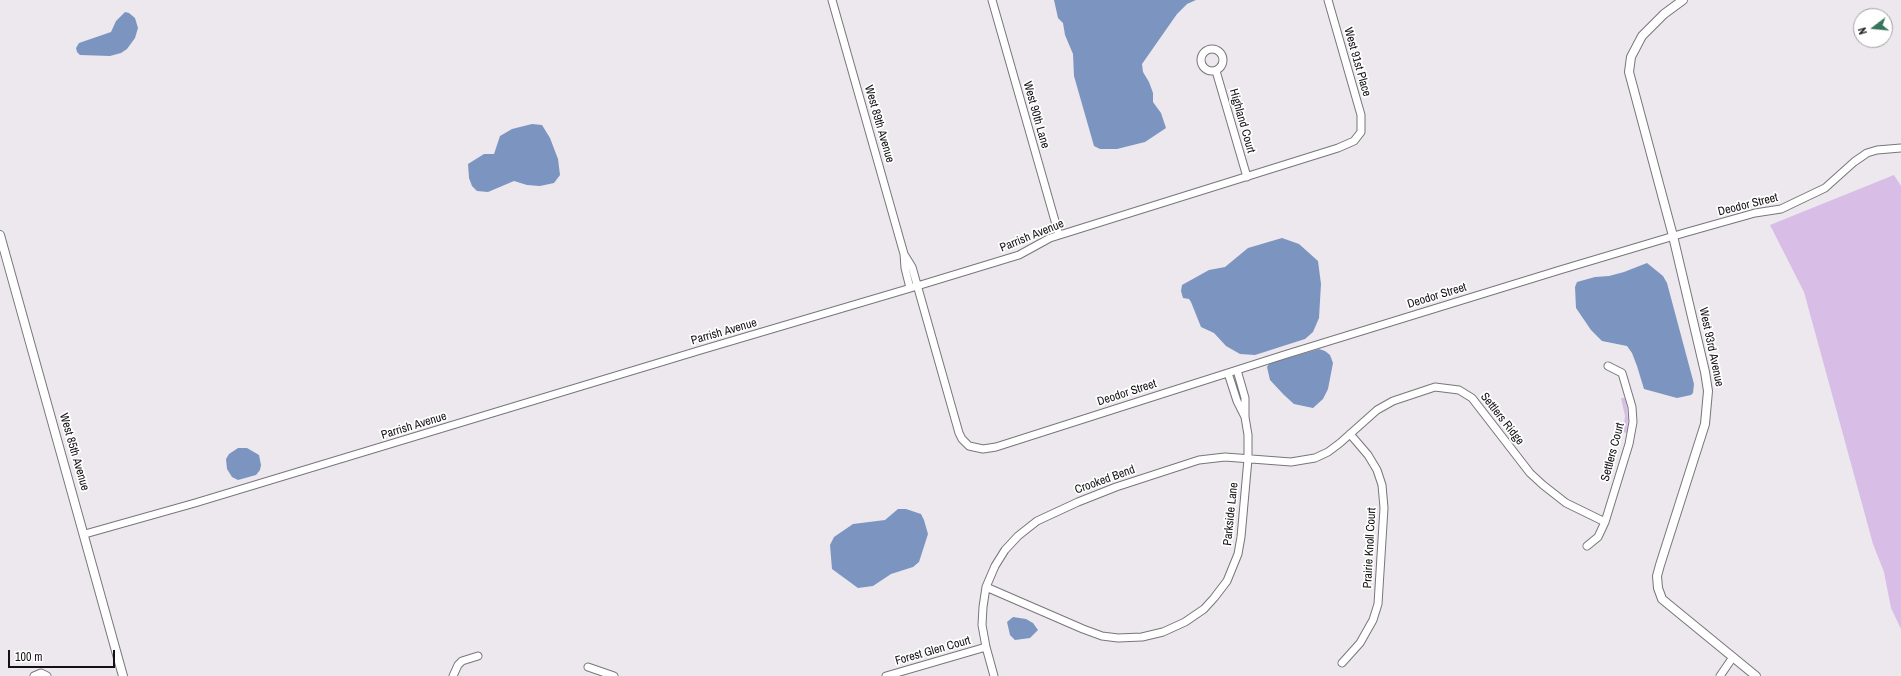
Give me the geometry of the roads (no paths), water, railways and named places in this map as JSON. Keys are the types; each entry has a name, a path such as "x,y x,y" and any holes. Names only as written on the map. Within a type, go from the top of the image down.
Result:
{"street":[{"name":"West 89th Avenue","path":"832,0 904,254 905,268 910,288"},
{"name":"West 90th Lane","path":"992,0 1059,235"},
{"name":"West 91st Place","path":"1328,0 1361,115 1361,132"},
{"name":"West 93rd Avenue","path":"1683,0 1664,14 1642,36 1631,57 1629,72 1673,236 1705,372 1708,403 1703,432 1660,564 1657,576 1658,588 1662,599 1756,676"},
{"name":"Highland Court","path":"1216,71 1247,177"},
{"name":"Parrish Avenue","path":"85,534 195,503 1019,255 1050,238 1338,148 1354,141 1361,132"},
{"name":"Deodor Street","path":"969,446 983,450 996,447 1237,370 1673,236 1755,214 1781,209 1825,188 1854,162 1867,153 1877,150 1901,148"},
{"name":"West 85th Avenue","path":"0,235 85,534 123,676"},
{"name":"West 89th Avenue","path":"904,254 912,267 918,286 959,433 962,439 969,446"},
{"name":"Settlers Court","path":"1587,546 1598,538 1605,522 1629,444 1633,422 1632,407 1622,373 1608,366"},
{"name":"Parkside Lane","path":"986,587 1076,627 1102,636 1125,638 1142,637 1163,632 1178,626 1198,614 1214,599 1227,581 1241,537 1248,459 1248,435 1245,417 1245,398 1237,370"},
{"name":"Parkside Lane","path":"1228,373 1237,401 1245,417"},
{"name":"Settlers Ridge","path":"1350,434 1377,410 1393,401 1435,387 1459,390 1472,398 1530,473 1549,491 1566,503 1605,522"},
{"name":"Crooked Bend","path":"994,676 986,647 982,616 986,587 998,561 1011,543 1029,527 1054,512 1116,487 1199,460 1218,457 1291,462 1309,459 1328,452 1350,434"},
{"name":"Prairie Knoll Court","path":"1342,663 1360,643 1373,620 1378,604 1384,508 1382,485 1376,470 1368,455 1350,434"},
{"name":"Forest Glen Court","path":"886,676 986,647"},
{"path":"453,676 462,662 478,656"},
{"path":"1720,676 1733,657"},
{"path":"588,667 614,676"},
{"path":"34,676 41,673 47,676"}],"water":[{"path":"1054,0 1196,0 1187,4 1177,14 1142,64 1143,72 1153,93 1153,102 1161,113 1166,128 1145,142 1117,149 1100,149 1094,146 1074,76 1073,54 1065,35 1063,23 1058,18"},
{"path":"125,12 129,13 135,18 138,28 135,38 127,49 121,53 110,56 80,55 77,52 76,48 79,43 111,32 116,21"},
{"path":"532,124 542,125 550,138 558,159 560,175 554,183 540,186 527,185 514,181 488,192 477,191 472,186 469,178 468,164 484,154 494,154 500,136 512,129"},
{"path":"1282,238 1299,244 1318,261 1321,284 1319,318 1313,332 1305,339 1255,355 1240,354 1226,346 1214,333 1201,327 1191,302 1189,299 1183,298 1181,291 1182,285 1209,270 1225,267 1248,248"},
{"path":"1647,263 1663,276 1667,283 1694,384 1693,393 1691,395 1677,398 1644,389 1632,353 1627,346 1602,341 1591,330 1576,308 1575,287 1577,282 1624,272"},
{"path":"1319,349 1330,355 1333,363 1328,389 1323,399 1313,408 1294,404 1270,380 1267,367 1269,364 1277,361"},
{"path":"238,448 247,448 259,455 261,465 260,470 256,475 238,480 232,477 227,469 226,459 229,454"},
{"path":"898,509 906,509 921,514 924,520 928,534 919,562 913,567 891,574 873,586 858,588 832,569 830,545 834,537 853,524 885,520"},
{"path":"1013,617 1026,619 1033,623 1038,630 1030,638 1015,640 1010,635 1007,622"}]}
